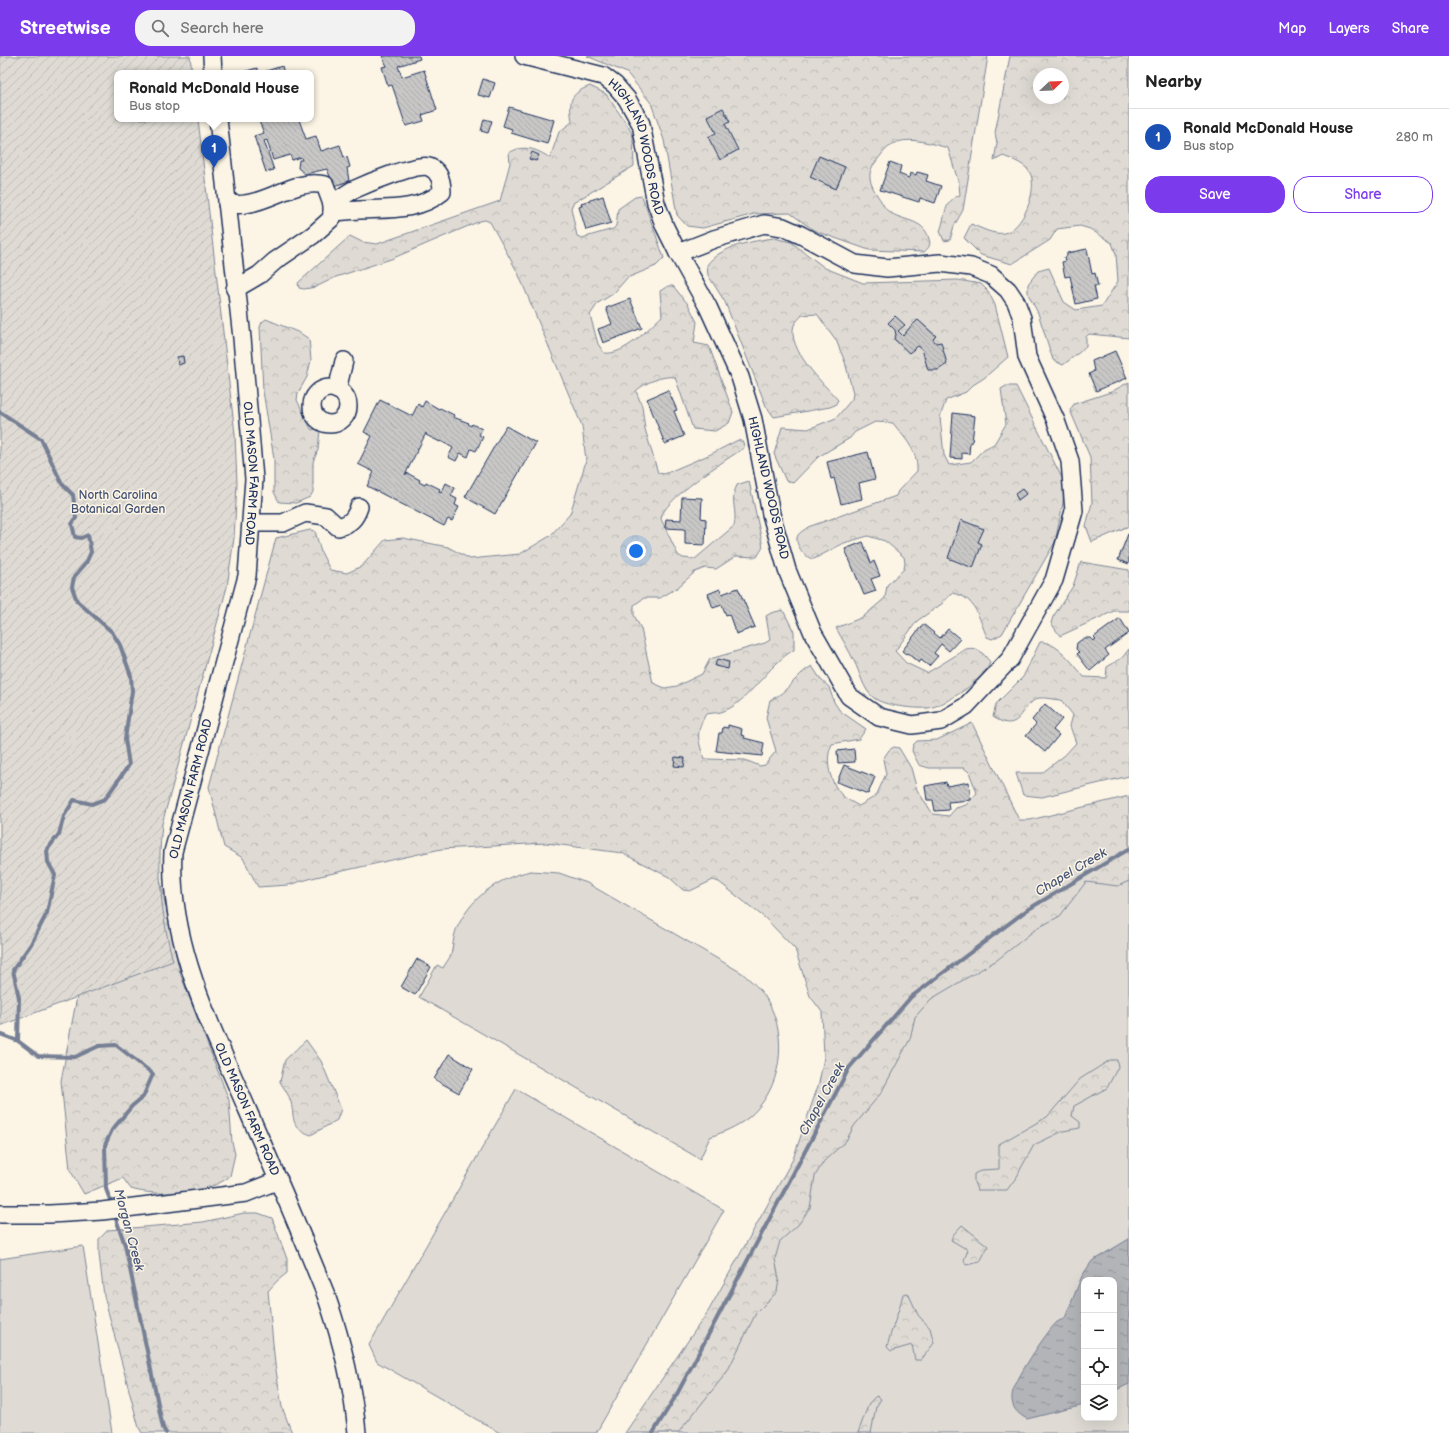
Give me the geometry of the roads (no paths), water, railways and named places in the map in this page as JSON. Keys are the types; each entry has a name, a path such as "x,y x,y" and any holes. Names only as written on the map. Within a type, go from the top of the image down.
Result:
{"street":[{"path":"212,56 213,70"},
{"name":"HIGHLAND WOODS ROAD","path":"524,56 576,68 602,76 615,85 627,99 641,124 656,203 665,227 678,253 708,307 740,377 753,419 771,514 787,570 813,633 849,696 879,717 912,725 941,721 966,706 1010,659 1054,580 1074,511 1070,461 1056,421 1028,357 1022,318 1016,302 1008,290 991,275 971,266 940,263 887,268 855,264 783,227 764,224 714,239 678,253"},
{"name":"OLD MASON FARM ROAD","path":"218,122 254,479 247,576 173,852 172,872 174,907 188,964 220,1047 326,1295 339,1333 348,1368 357,1433"},
{"path":"428,167 436,172 440,178 442,192 434,199 412,207 349,209 332,208 352,191 408,169 428,167"},
{"path":"226,204 246,204 303,185 315,183 325,185 332,208 332,218 313,235 275,261 259,275 236,288"},
{"path":"337,390 344,361"},
{"path":"251,523 283,523 305,513 326,516 338,527 346,525 356,518 359,507"},
{"path":"0,1214 50,1214 102,1210 246,1193 278,1180"}],"water":[{"path":"1129,1239 1129,1384 1117,1390 1117,1277 1082,1277 1092,1261"},
{"path":"1081,1278 1081,1406 1027,1419 1014,1407 1012,1396 1014,1389 1038,1346 1052,1327 1057,1322 1065,1318"}],"waterway":[{"path":"0,412 41,439 62,484 73,495 76,518 72,524 75,537 81,538 88,535 91,552 86,563 74,577 72,587 77,601 112,632 120,645 131,676 132,691 125,739 129,765 105,799 92,804 74,800 64,816 59,834 47,850 48,862 55,875 47,913 31,944 13,970 19,998 18,1041"},
{"name":"Chapel Creek","path":"653,1433 677,1394 849,1068 911,997 1027,910 1129,849"},
{"name":"Morgan Creek","path":"0,1034 18,1041 38,1056 75,1057 99,1046 116,1045 153,1074 143,1097 132,1106 112,1130 105,1145 106,1189 112,1205"},
{"name":"Morgan Creek","path":"114,1213 125,1245 163,1428 166,1433"}],"place":[{"name":"Ronald McDonald House","path":"214,168"}],"park label":[{"name":"North Carolina Botanical Garden","path":"118,502"}]}
